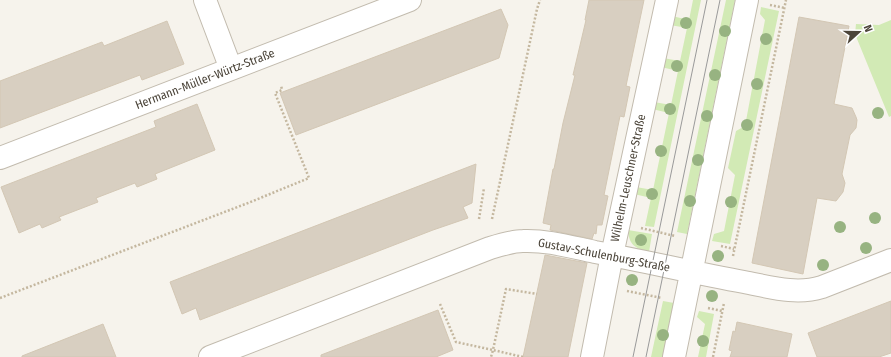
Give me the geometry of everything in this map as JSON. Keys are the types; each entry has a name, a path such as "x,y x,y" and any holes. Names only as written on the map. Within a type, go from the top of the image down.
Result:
{"street":[{"path":"205,0 232,69"},
{"name":"Hermann-Müller-Würtz-Straße","path":"0,158 410,0"},
{"name":"Wilhelm-Leuschner-Straße","path":"592,357 612,255 667,0"},
{"path":"674,357 747,0"},
{"name":"Gustav-Schulenburg-Straße","path":"210,357 490,248 522,240 547,242 665,267 784,290 798,291 806,291 822,287 891,260"}],"path":[{"path":"492,219 535,17 540,0"},
{"path":"713,357 786,0"},
{"path":"0,298 248,203 309,178 275,93 282,90 281,85"},
{"path":"479,219 484,188"},
{"path":"491,357 506,288 536,294"},
{"path":"440,304 456,342 523,357"}],"green space":[{"path":"693,0 701,0 654,227 645,226 651,198 634,194 636,187 653,190 669,113 652,109 654,102 671,105 678,71 661,67 663,58 680,61 687,28 670,25 672,16 689,20"},
{"path":"726,0 735,0 687,234 677,232"},
{"path":"761,7 779,11 730,244 712,241 714,234 724,231 735,175 728,168 736,131 745,126 765,20 760,14"},
{"path":"891,20 891,116 889,117 855,34 856,24 879,25"},
{"path":"628,230 652,234 649,252 636,247 631,242"},
{"path":"663,301 674,303 663,357 651,357"},
{"path":"699,311 714,314 706,357 698,357 705,324 697,317"}],"building":[{"path":"589,0 644,0 626,86 630,87 624,117 620,116 604,195 608,196 602,225 597,225 596,234 594,233 592,239 550,230 551,225 543,223 553,169 575,75 573,75 586,20"},
{"path":"501,9 508,25 499,58 296,135 280,93"},
{"path":"799,17 849,26 834,104 852,108 857,120 856,128 850,135 842,174 845,183 843,192 836,201 817,198 803,274 752,263"},
{"path":"167,21 184,64 142,80 140,75 0,128 0,81 102,42 104,46"},
{"path":"197,104 215,150 155,174 157,179 137,187 135,183 96,198 98,202 59,217 61,220 42,228 40,224 19,233 1,187 156,127 154,121"},
{"path":"476,164 472,203 463,207 468,218 433,230 200,320 196,308 182,314 170,282"},
{"path":"545,255 587,263 568,357 523,357"},
{"path":"891,301 891,353 879,357 817,357 808,333"},
{"path":"438,310 453,350 436,357 321,357 321,355"},
{"path":"737,322 792,334 787,357 730,357 732,351 729,350 733,331 735,332"},
{"path":"103,324 116,357 22,357 22,356"}],"tram line":[{"path":"633,357 707,0"},
{"path":"646,357 720,0"}]}
